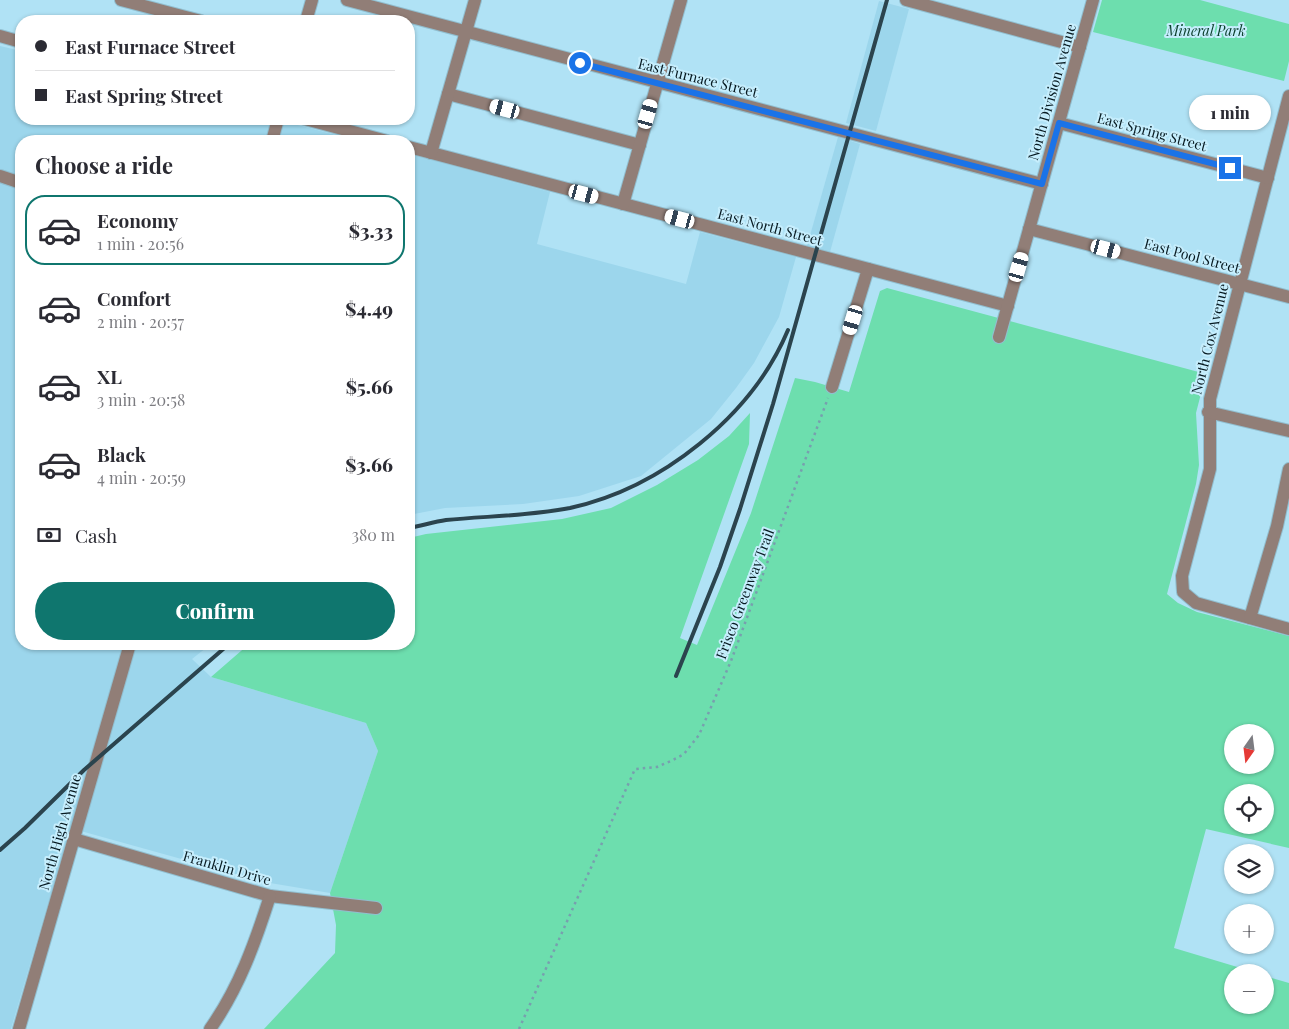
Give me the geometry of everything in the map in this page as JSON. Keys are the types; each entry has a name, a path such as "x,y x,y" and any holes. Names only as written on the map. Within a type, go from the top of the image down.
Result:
{"street":[{"path":"121,0 178,15"},
{"path":"308,15 312,0"},
{"name":"East Furnace Street","path":"347,0 403,15"},
{"path":"431,154 474,0"},
{"path":"623,204 681,0"},
{"path":"906,0 1080,47"},
{"name":"North Division Avenue","path":"999,337 1093,0"},
{"name":"East Furnace Street","path":"415,18 1042,184"},
{"path":"0,36 15,40"},
{"path":"448,94 640,145"},
{"name":"North Cox Avenue","path":"1250,618 1196,603 1183,592 1182,576 1210,469 1208,412 1213,382 1289,96"},
{"name":"East Spring Street","path":"1059,123 1268,178"},
{"path":"327,125 364,135"},
{"name":"East North Street","path":"415,149 1008,306"},
{"path":"0,176 15,181"},
{"name":"East Pool Street","path":"1029,229 1289,296"},
{"path":"832,387 868,269"},
{"path":"1208,412 1289,432"},
{"path":"1289,469 1277,526 1250,618 1289,628"},
{"name":"North High Avenue","path":"19,1029 128,650"},
{"name":"Franklin Drive","path":"74,839 270,896 376,908"},
{"path":"210,1029 232,995 242,975 270,896"}],"path":[{"name":"Frisco Greenway Trail","path":"519,1029 635,770 657,767 684,754 699,735 731,661 832,387"}],"shaded area":[{"path":"879,1 909,9 876,131 846,123"},
{"path":"0,46 15,50 15,125 298,125 336,135 15,135 15,650 203,650 192,659 211,677 366,723 378,751 330,893 264,882 70,828 11,1029 0,1029"},
{"path":"838,137 860,144 830,252 807,246"},
{"path":"415,156 550,192 537,244 686,284 700,232 796,257 779,317 754,363 711,419 641,476 579,496 523,504 445,508 415,514"}],"green space":[{"name":"Mineral Park","path":"1102,0 1200,0 1289,24 1289,61 1284,81 1093,32"},
{"path":"887,288 1206,374 1196,413 1199,465 1196,484 1167,594 1178,603 1197,612 1289,636 1289,848 1228,834 1274,834 1274,784 1224,784 1224,833 1206,829 1174,948 1227,964 1224,964 1224,1014 1274,1014 1274,979 1289,983 1289,1029 264,1029 335,953 336,925 330,893 378,751 366,723 211,677 242,650 415,650 415,537 562,519 611,508 657,485 698,460 729,436 750,413 749,444 680,638 697,645 751,513 795,378 849,392 880,291"}],"railway":[{"path":"676,676 720,567 773,404 887,0"},
{"path":"415,527 446,520 555,511 604,498 637,484 669,466 700,444 727,419 752,391 772,362 788,330"},
{"path":"0,850 84,770 222,650"}],"route":[{"path":"580,63 1042,184 1059,123 1230,168"}]}
